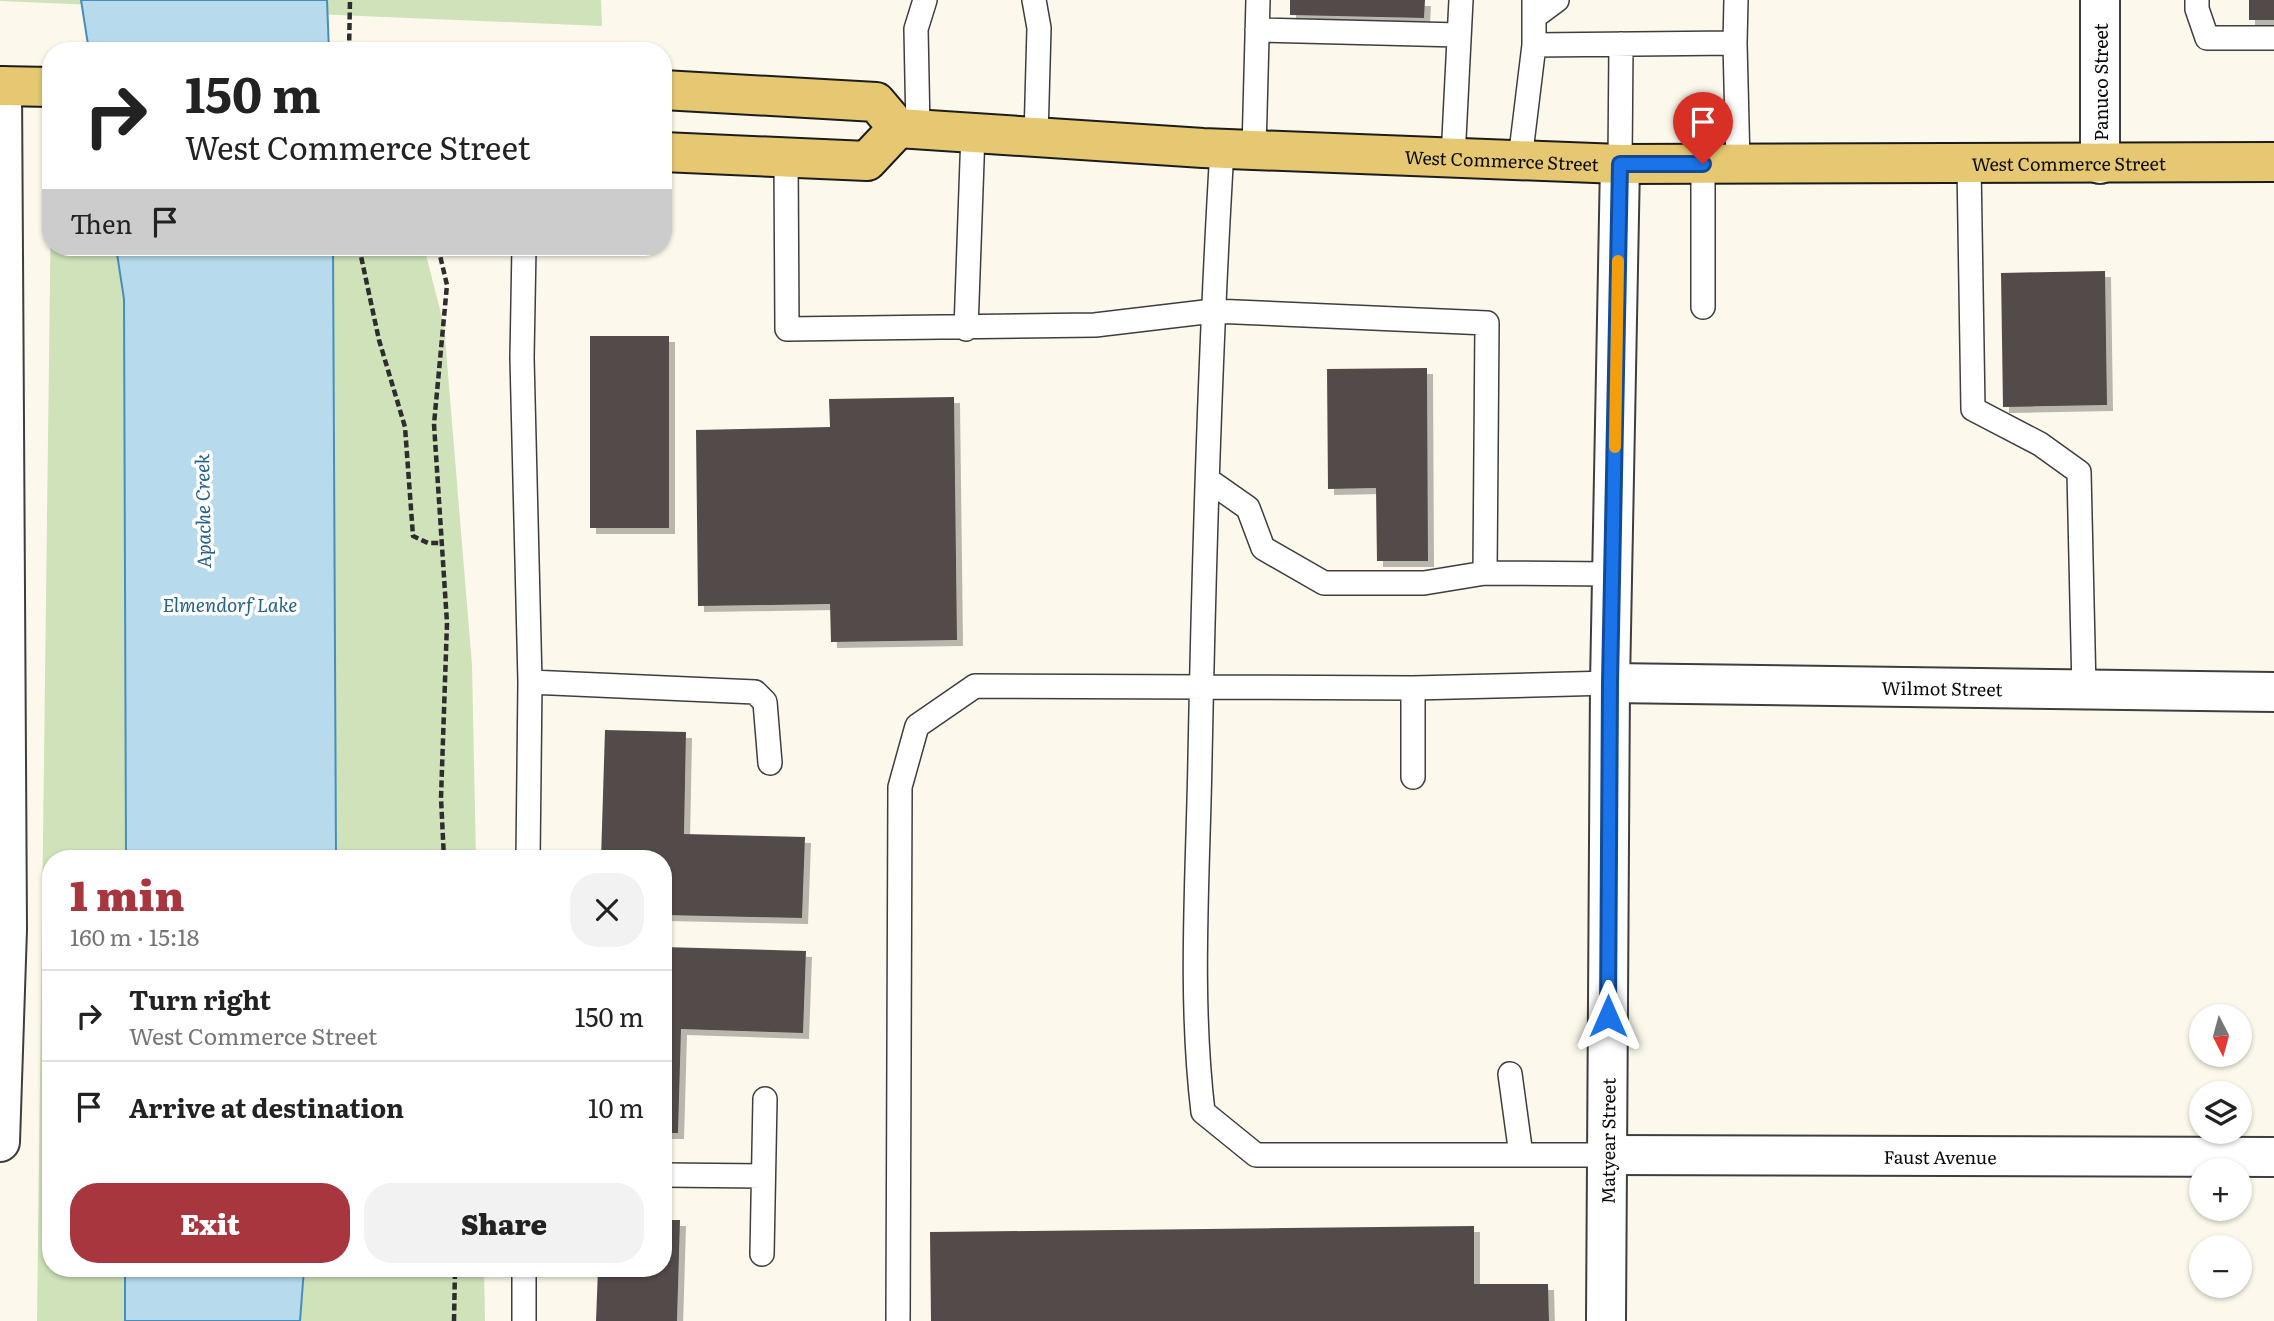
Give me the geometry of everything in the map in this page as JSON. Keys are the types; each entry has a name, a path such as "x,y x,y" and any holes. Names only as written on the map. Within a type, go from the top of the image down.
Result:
{"main road":[{"path":"672,91 876,102 908,128 867,161 672,152"},
{"name":"West Commerce Street","path":"908,128 1238,149 1620,164 2274,162"}],"street":[{"name":"Panuco Street","path":"2100,0 2100,164"},
{"path":"0,1142 3,638 22,86"},
{"name":"Matyear Street","path":"1606,1321 1610,683 1620,164"},
{"name":"Wilmot Street","path":"1610,683 2274,692"},
{"name":"Faust Avenue","path":"1608,1155 2274,1157"}],"lane":[{"path":"908,128 916,29 925,0"},
{"path":"1034,0 1039,28 1036,137"},
{"path":"1258,0 1257,30 1213,311 1201,687 1195,1042 1203,1112 1255,1156 1608,1155"},
{"path":"1453,158 1461,0"},
{"path":"1520,160 1534,45 1534,8 1557,0"},
{"path":"1703,307 1735,43 1736,0"},
{"path":"2197,0 2207,38 2274,38"},
{"path":"1257,30 1328,24 1383,25 1459,35"},
{"path":"1534,45 1735,43"},
{"path":"1620,164 1621,44"},
{"path":"965,329 973,133"},
{"path":"786,157 787,328 965,329 1095,325 1213,311 1487,323 1485,573"},
{"path":"1969,165 1973,409 2040,444 2079,472 2084,689"},
{"path":"523,256 522,358 530,682 528,850"},
{"path":"1208,480 1248,508 1263,548 1324,583 1424,583 1485,573 1613,574"},
{"path":"530,682 755,692 765,702 770,763"},
{"path":"898,1321 900,787 917,726 975,686 1413,688 1610,683"},
{"path":"1413,688 1413,777"},
{"path":"1510,1074 1521,1155"},
{"path":"762,1254 765,1099"},
{"path":"672,1175 763,1176"},
{"path":"524,1277 524,1321"}],"path":[{"path":"349,42 350,0"},
{"path":"361,256 379,340 405,427 413,536 428,543 442,543"},
{"path":"440,256 447,285 434,424 447,623 441,798 444,850"},
{"path":"454,1321 455,1277"}],"green space":[{"path":"0,0 601,0 602,26 0,1"},
{"path":"50,256 426,256 444,325 472,665 476,850 43,850"},
{"path":"42,920 42,1277 484,1277 485,1321 37,1321"}],"water":[{"path":"81,0 327,0 329,42 88,42"},
{"name":"Elmendorf Lake","path":"117,256 333,256 336,850 126,850 124,299"},
{"path":"125,1277 303,1277 300,1321 125,1321"}],"building":[{"path":"1290,0 1425,0 1424,18 1290,15"},
{"path":"2249,0 2274,0 2274,20 2249,20"},
{"path":"2105,271 2107,405 2003,407 2001,273"},
{"path":"590,336 669,336 669,528 590,528"},
{"path":"1427,368 1428,561 1377,561 1376,488 1328,489 1327,369"},
{"path":"954,397 957,640 831,642 830,604 698,606 696,430 830,427 829,399"},
{"path":"605,730 686,732 684,834 805,837 802,918 672,915 672,850 601,850"},
{"path":"672,947 806,951 803,1033 681,1029 678,1133 672,1133"},
{"path":"672,1220 680,1220 677,1321 596,1321 598,1277 672,1277"},
{"path":"1474,1226 1474,1284 1548,1284 1549,1321 931,1321 930,1232"}],"slow traffic":[{"path":"1615,447 1618,261"}],"route":[{"path":"1608,1016 1610,683 1620,164 1703,164"}],"water label":[{"name":"Apache Creek","path":"202,511"}]}
